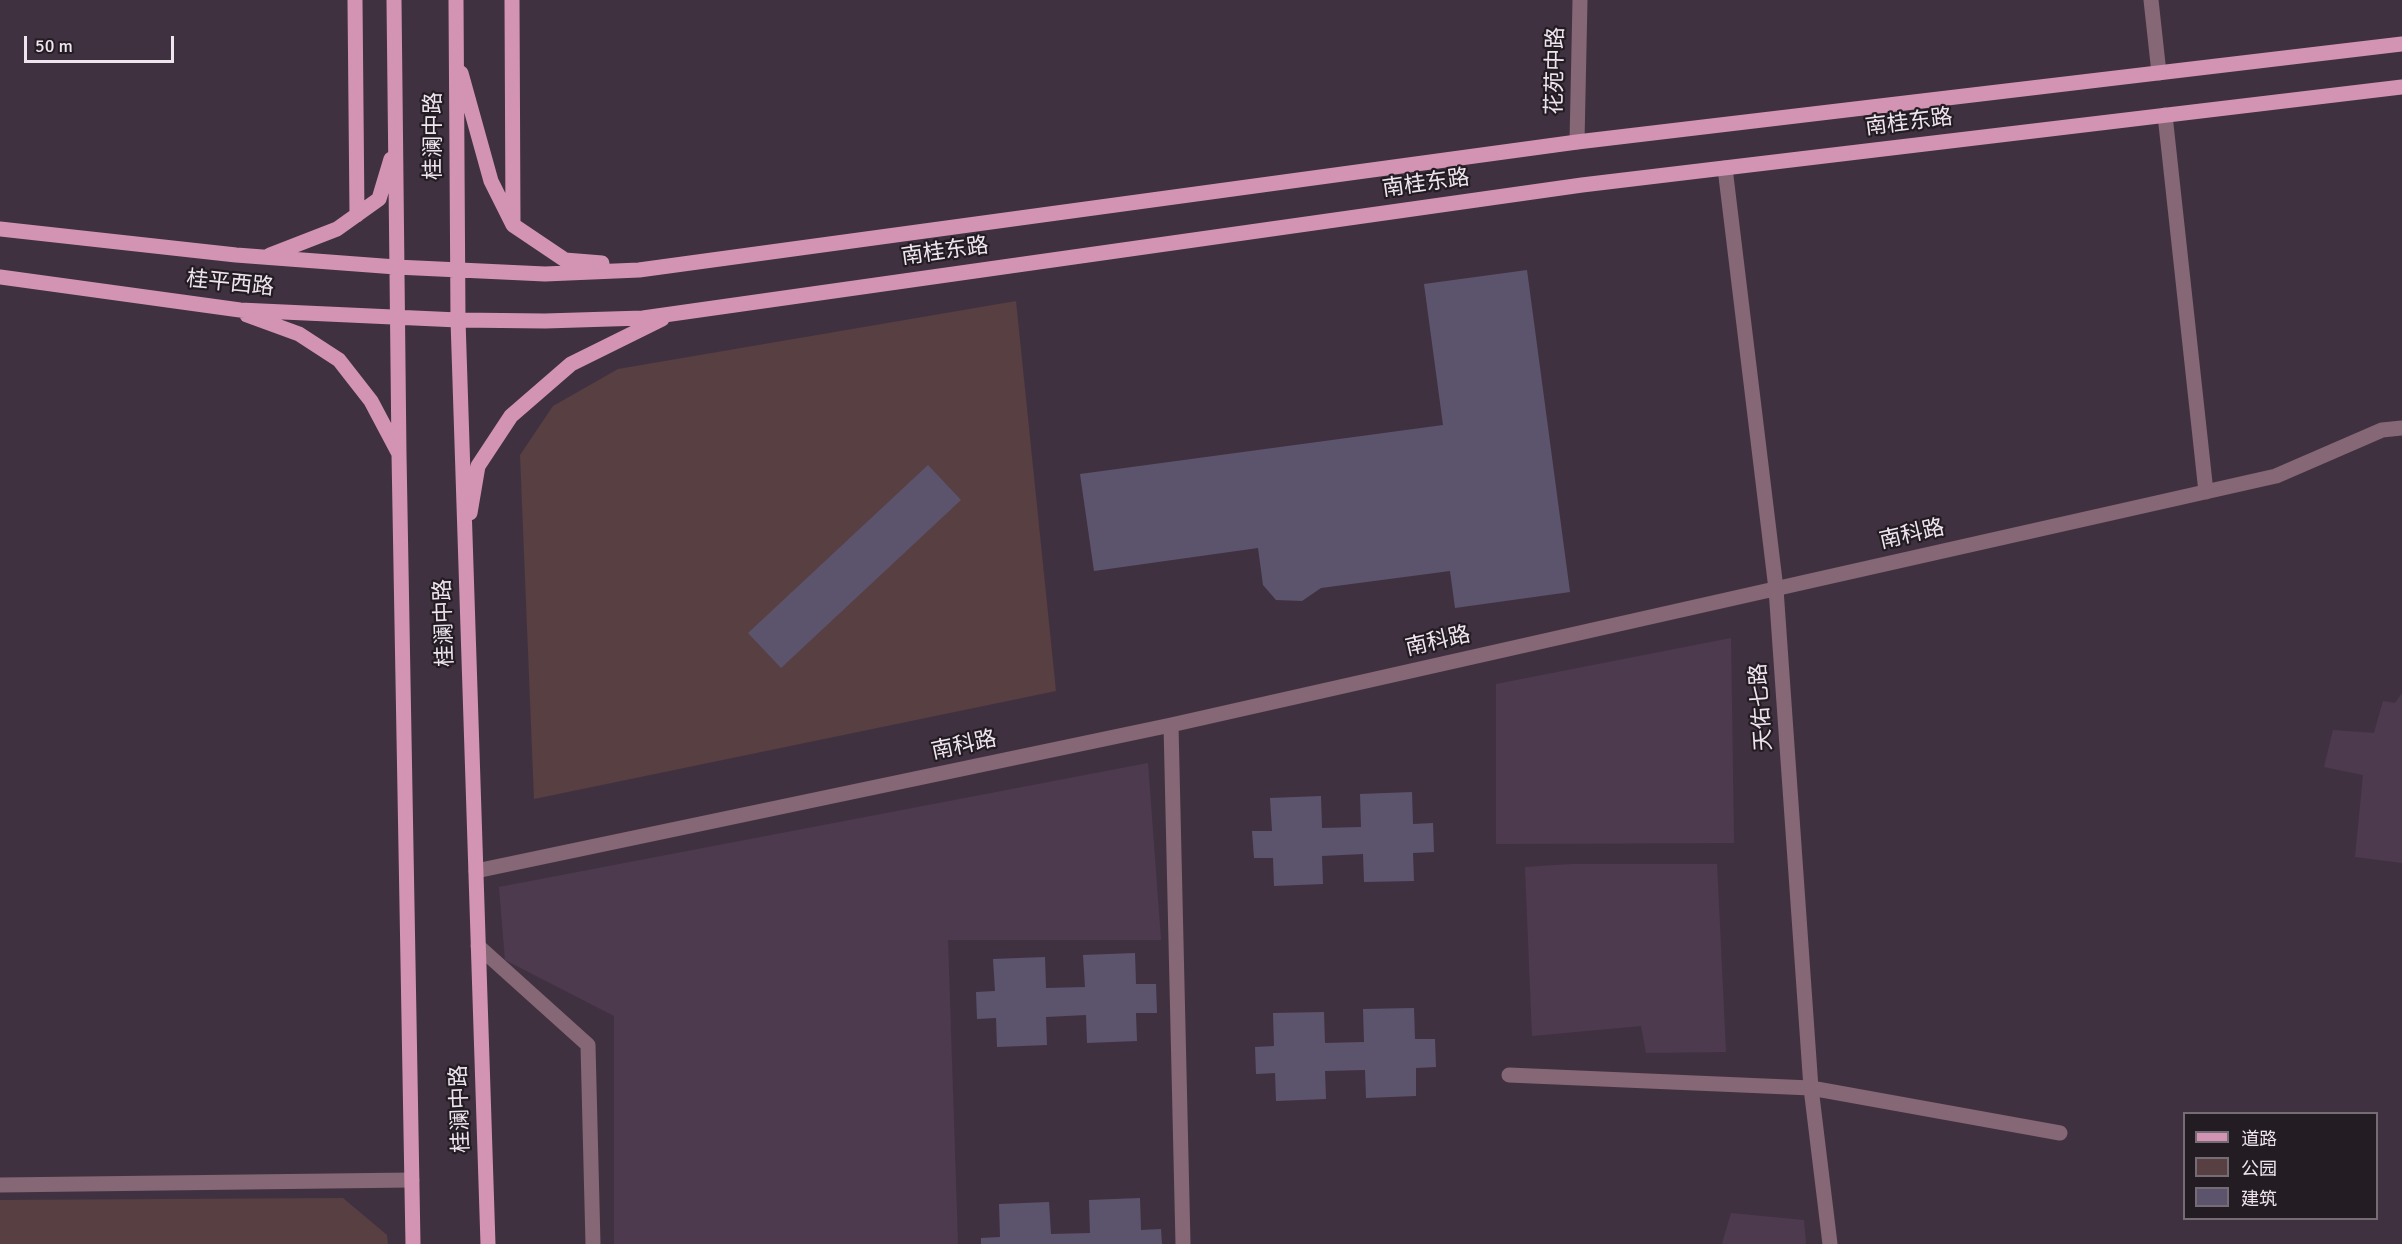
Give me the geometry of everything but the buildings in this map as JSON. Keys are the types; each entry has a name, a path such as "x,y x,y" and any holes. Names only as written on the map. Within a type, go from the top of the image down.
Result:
{"main road":[{"path":"355,0 357,215"},
{"name":"桂澜中路","path":"393,0 413,1244"},
{"name":"桂澜中路","path":"456,0 458,320 488,1244"},
{"path":"512,0 513,225"},
{"name":"南桂东路","path":"457,270 545,273 656,267 1576,142 2402,44"},
{"path":"456,54 491,181 513,225 565,260 656,267"},
{"name":"南桂东路","path":"458,320 546,321 643,318 1582,185 2402,87"},
{"path":"265,257 338,229 379,199 395,145"},
{"name":"桂平西路","path":"0,229 265,257 457,270"},
{"name":"桂平西路","path":"0,278 230,309 458,320"},
{"path":"230,309 299,334 339,360 371,401 399,454"},
{"path":"465,540 478,466 511,416 572,364 676,313"}],"street":[{"name":"花苑中路","path":"1576,142 1580,0"},
{"path":"2151,0 2159,73"},
{"path":"2165,115 2206,492"},
{"name":"天佑七路","path":"1725,168 1776,589 1811,1088 1830,1244"},
{"name":"南科路","path":"476,871 1171,725 2276,476 2382,430 2402,428"},
{"path":"1171,725 1184,1244"},
{"path":"478,946 588,1045 592,1244"},
{"path":"1509,1075 1811,1088 2060,1133"},
{"path":"0,1185 412,1180"}],"shaded area":[{"path":"1731,638 1734,843 1496,844 1496,684"},
{"path":"2402,693 2402,863 2355,857 2363,775 2324,767 2333,730 2374,733 2383,701 2395,703"},
{"path":"1148,763 1161,940 948,940 958,1244 614,1244 614,1016 505,960 499,887"},
{"path":"1572,864 1717,864 1726,1052 1646,1053 1641,1026 1532,1036 1525,867"},
{"path":"1731,1213 1804,1220 1806,1244 1722,1244"}],"green space":[{"path":"1016,301 1056,691 534,799 520,455 553,406 618,369"},
{"path":"343,1198 387,1235 388,1244 0,1244 0,1200"}]}
